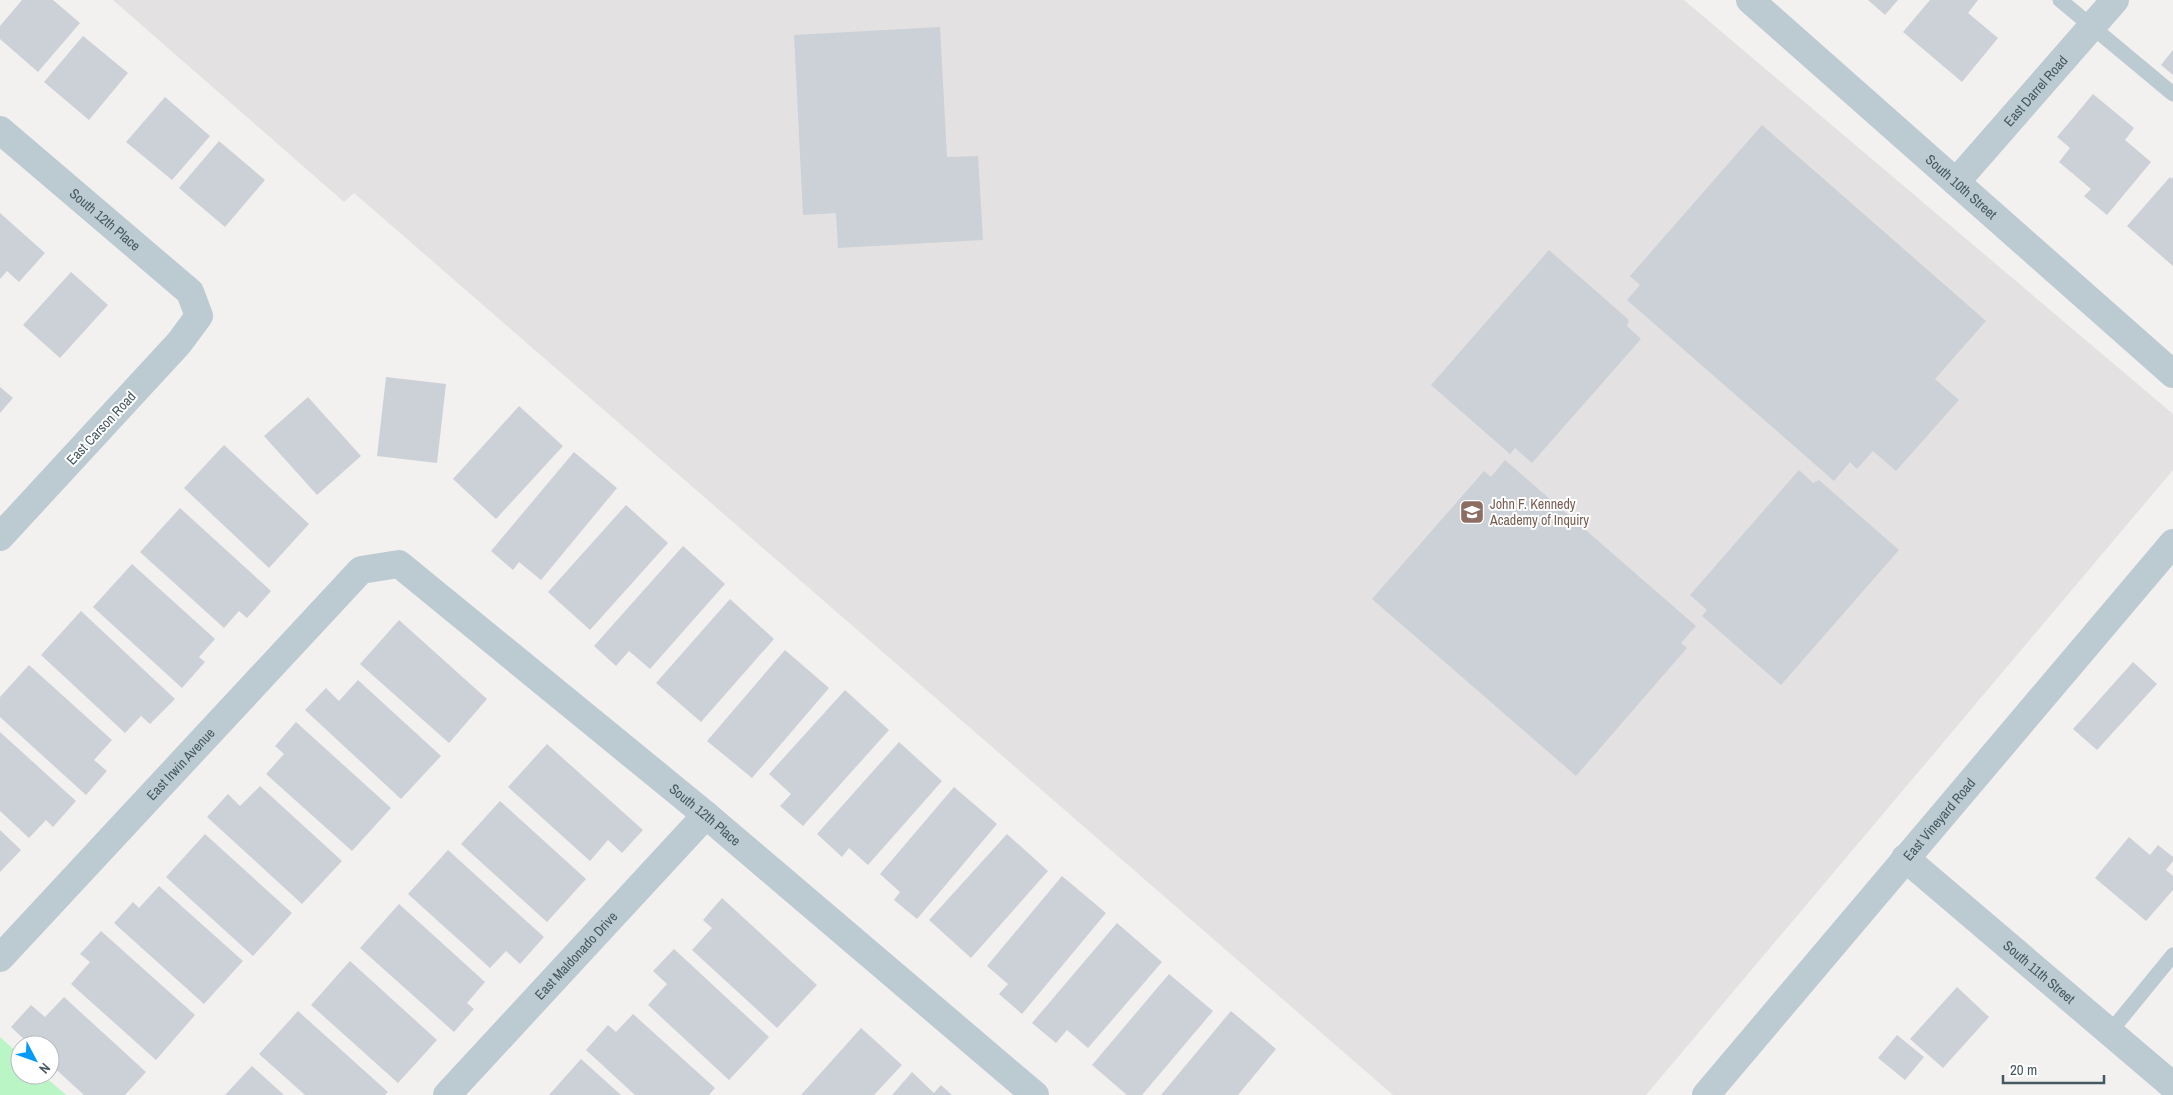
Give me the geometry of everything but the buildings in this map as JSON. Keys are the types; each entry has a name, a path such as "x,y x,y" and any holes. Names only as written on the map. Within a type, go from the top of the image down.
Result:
{"street":[{"name":"South 10th Street","path":"1750,0 2173,374"},
{"name":"East Darrel Road","path":"1956,182 2115,0"},
{"name":"South 12th Place","path":"0,130 190,292 199,316"},
{"name":"East Carson Road","path":"0,537 179,343 199,316"},
{"name":"East Vineyard Road","path":"1706,1095 2173,543"},
{"name":"South 12th Place","path":"361,570 399,564 706,815 1035,1095"},
{"name":"East Irwin Avenue","path":"0,958 361,570"},
{"name":"East Maldonado Drive","path":"446,1095 706,815"},
{"name":"South 11th Street","path":"1905,858 2173,1086"}],"lane":[{"path":"2060,0 2091,28 2173,94"},
{"path":"2110,1032 2173,955"}],"shaded area":[{"name":"John F. Kennedy Academy of Inquiry","path":"113,0 1684,0 2173,414 2173,470 1646,1095 1393,1095 354,193 344,202"}],"green space":[{"path":"0,1037 10,1046 10,1085 54,1085 66,1095 0,1095"}],"place":[{"name":"John F. Kennedy Academy of Inquiry","path":"1472,512"}]}
